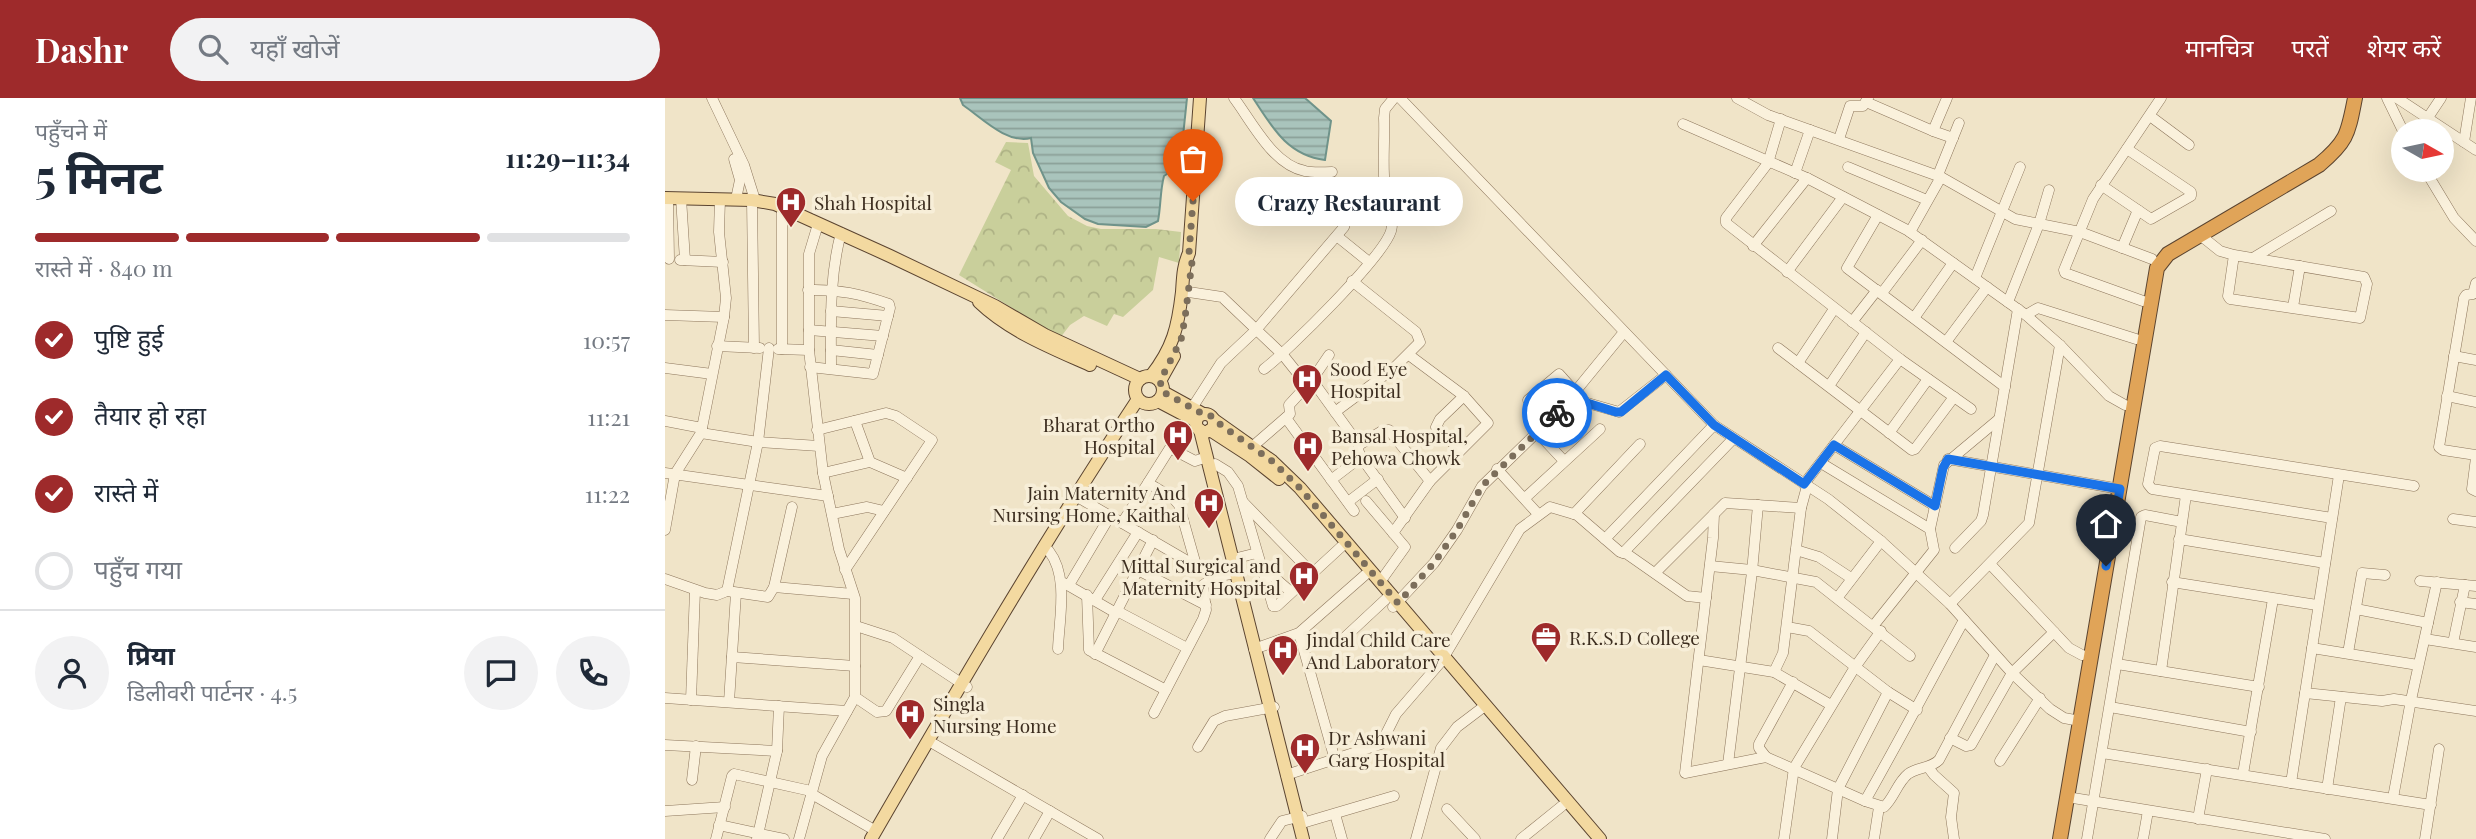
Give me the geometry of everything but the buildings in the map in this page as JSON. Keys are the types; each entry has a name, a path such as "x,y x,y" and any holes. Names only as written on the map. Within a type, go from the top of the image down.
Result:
{"highway":[{"path":"2052,839 2115,488 2125,405 2148,266 2163,247 2314,158 2331,144 2340,128 2345,98"},
{"path":"2060,839 2082,655 2157,268 2168,254 2319,165 2338,149 2348,132 2355,98"}],"main road":[{"path":"876,836 1078,497 1151,386 1174,338 1192,262 1189,253 1200,98"},
{"path":"671,198 754,200 782,207 974,297 991,313 1060,347 1151,386 1270,470 1295,494 1600,839"},
{"path":"1141,402 1135,390 1151,386"},
{"path":"1203,422 1252,447 1272,461 1300,488 1380,582 1392,603"},
{"path":"1203,422 1272,708 1301,820 1309,839"},
{"path":"1211,460 1237,558 1238,573"},
{"path":"907,785 934,744 964,685 1049,551 1078,497"},
{"path":"1483,708 1591,839"},
{"path":"1301,820 1303,839"}],"street":[{"path":"705,98 739,169 736,199"},
{"path":"712,98 744,165 754,200 754,348"},
{"path":"1234,98 1258,135 1287,165 1304,171 1332,172"},
{"path":"1264,369 1283,355 1388,238 1392,221 1385,188 1384,118 1385,110 1394,98"},
{"path":"1400,98 1714,425 1828,499 1881,541 1950,604 2012,673 2058,715 2075,720"},
{"path":"1737,98 1764,113 1939,176 2015,219 2080,232 2152,259"},
{"path":"1933,131 1947,98"},
{"path":"2143,301 2064,272 2101,185 2161,98"},
{"path":"2387,98 2397,119"},
{"path":"2397,98 2427,119 2441,98"},
{"path":"2464,142 2473,99"},
{"path":"1839,139 1850,106 1863,106 1867,100 1953,138"},
{"path":"2150,116 2189,145"},
{"path":"1781,118 1768,163 1725,220 1726,223 1834,309 1971,409"},
{"path":"1910,232 1939,176 1959,123"},
{"path":"1683,124 1807,178 1910,232 2022,312 2060,345 2109,396 2125,405"},
{"path":"1795,173 1810,130"},
{"path":"2454,136 2476,150"},
{"path":"2101,185 2153,218 2192,194 2127,149"},
{"path":"1848,167 1927,200"},
{"path":"1975,278 2020,167"},
{"path":"1753,246 1807,178"},
{"path":"2432,182 2454,218 2476,241"},
{"path":"2008,302 2039,224 2049,190"},
{"path":"1203,422 1221,363 1256,330 1338,237 1347,222 1337,193"},
{"path":"1787,272 1843,197"},
{"path":"671,198 667,259 723,262"},
{"path":"671,198 685,260"},
{"path":"665,530 670,474 701,430 724,317 726,298 719,232 720,199"},
{"path":"782,207 782,349"},
{"path":"2122,248 2138,210"},
{"path":"2253,258 2331,211"},
{"path":"1878,215 1846,265 2005,387"},
{"path":"799,839 822,756 855,697 856,626 853,594 828,496 810,367 809,254 818,223"},
{"path":"831,368 831,289 834,258 841,233"},
{"path":"2200,235 2220,251 2234,255 2362,276 2367,284 2359,318 2229,299 2234,255"},
{"path":"1338,237 1369,262"},
{"path":"1852,321 1922,240"},
{"path":"1915,318 1953,263"},
{"path":"2293,307 2300,266"},
{"path":"1335,412 1409,355 1420,342 1416,332 1352,281"},
{"path":"2476,283 2474,295 2465,296 2440,448 2476,457 2472,489 2476,491"},
{"path":"1946,342 1987,287"},
{"path":"808,290 831,289 856,293 889,304 874,372 870,374 810,367"},
{"path":"1185,292 1222,297 1310,382 1359,445"},
{"path":"2022,312 2038,308 2136,339"},
{"path":"1797,363 1834,309"},
{"path":"831,311 888,316"},
{"path":"1955,548 1982,518 2005,387 2022,312"},
{"path":"665,315 724,317"},
{"path":"809,330 883,336"},
{"path":"1342,640 1392,603 1434,563 1482,486 1574,394 1624,332"},
{"path":"1829,386 1866,332"},
{"path":"1950,604 2028,525 2039,476 2060,345"},
{"path":"717,346 809,350"},
{"path":"729,702 732,657 731,592 758,442 769,348"},
{"path":"1778,348 1911,450 1915,449 1954,397"},
{"path":"831,350 878,355"},
{"path":"1252,447 1286,418 1291,412 1289,405 1329,355"},
{"path":"1393,533 1430,481 1488,424 1464,396 1409,355"},
{"path":"2454,356 2476,360"},
{"path":"1774,671 1783,657 1805,485 1900,359"},
{"path":"665,368 712,374"},
{"path":"1528,400 1558,374 1574,394 1588,404 1619,412 1666,375"},
{"path":"1889,433 1928,379"},
{"path":"1460,450 1436,427 1440,419 1464,396"},
{"path":"2447,396 2476,401"},
{"path":"817,430 886,413 896,416 932,439 845,570"},
{"path":"1286,418 1351,507 1378,479"},
{"path":"1784,839 1794,768 1877,628 1934,550 1930,529 1943,468 1948,459 1999,419"},
{"path":"665,421 758,442 820,446"},
{"path":"855,421 870,462"},
{"path":"1605,539 1714,425"},
{"path":"1525,498 1600,429"},
{"path":"1405,518 1361,457 1357,450 1359,445 1382,430 1389,430 1430,481"},
{"path":"1537,432 1564,461"},
{"path":"1623,553 1672,499 1734,439"},
{"path":"1574,514 1640,444"},
{"path":"1834,445 1935,506"},
{"path":"2332,518 2149,487 2156,447 2414,486"},
{"path":"1122,523 1170,448 1195,461 1211,460 1234,478 1273,607 1341,547"},
{"path":"1331,480 1361,457"},
{"path":"1948,459 2115,488"},
{"path":"824,473 870,462 907,478"},
{"path":"1821,463 1930,529"},
{"path":"1497,469 1538,514"},
{"path":"670,474 828,496"},
{"path":"2291,783 2339,475"},
{"path":"1148,483 1173,498 1179,505 1196,565"},
{"path":"2161,671 2186,495"},
{"path":"1078,497 1215,577"},
{"path":"1242,501 1312,573"},
{"path":"1366,501 1405,549 1380,582"},
{"path":"1654,573 1727,502 1801,508"},
{"path":"1728,764 1758,505"},
{"path":"832,514 867,506 884,512"},
{"path":"665,579 717,595 731,592 768,597 774,587 792,507"},
{"path":"1289,774 1381,744 1397,714 1442,660 1520,529 1551,507 1574,514 1623,553 1687,596 1706,598"},
{"path":"1714,514 1685,773 1766,757"},
{"path":"2087,839 2141,517 2145,515 2182,522"},
{"path":"1058,649 1065,583 1111,516"},
{"path":"2453,519 2476,522"},
{"path":"1138,532 1091,598 1088,648 1166,690"},
{"path":"2179,539 2325,563"},
{"path":"1095,654 1153,540"},
{"path":"1838,597 1881,541"},
{"path":"1796,550 1819,556 1851,578"},
{"path":"1049,551 1065,583 1187,648"},
{"path":"1237,558 1257,553"},
{"path":"1990,564 2069,648 2082,655"},
{"path":"1261,566 1291,592"},
{"path":"1710,566 1752,570 1816,582 1910,656"},
{"path":"1138,570 1206,605"},
{"path":"2348,653 2363,572 2385,575"},
{"path":"1154,713 1203,620 1206,605 1203,585 1215,577 1238,573"},
{"path":"1257,648 1299,633 1365,575"},
{"path":"2420,581 2470,586 2460,602 2453,643"},
{"path":"2172,582 2317,605"},
{"path":"2393,798 2437,582"},
{"path":"774,587 853,594"},
{"path":"691,700 695,590"},
{"path":"2243,774 2273,599"},
{"path":"2460,602 2476,604"},
{"path":"2357,609 2428,623"},
{"path":"1865,801 1964,620"},
{"path":"856,626 893,638 964,685"},
{"path":"1787,626 1809,631 1888,692 1917,710"},
{"path":"1950,738 1966,746 1971,745 2012,673 2054,632"},
{"path":"1299,633 1335,760"},
{"path":"2425,639 2476,647"},
{"path":"2312,648 2418,665"},
{"path":"1793,682 1759,748 1766,757 1879,807 1887,805 1905,777 1914,770 1928,767 1939,760 1996,655"},
{"path":"855,697 877,712 886,711 920,656"},
{"path":"732,657 855,666"},
{"path":"1699,660 1774,671 1831,705"},
{"path":"2117,664 2259,687"},
{"path":"1832,839 1838,789 1888,692"},
{"path":"2305,693 2382,701 2394,699 2476,711"},
{"path":"2327,789 2341,697"},
{"path":"665,698 847,711"},
{"path":"2000,761 2040,698"},
{"path":"758,836 777,751 779,706"},
{"path":"2110,707 2251,732"},
{"path":"1198,747 1214,721 1226,716 1272,708"},
{"path":"1416,839 1441,748 1457,727 1483,708"},
{"path":"934,744 1098,839"},
{"path":"665,745 777,751"},
{"path":"692,780 696,746"},
{"path":"2425,839 2439,749"},
{"path":"2102,753 2431,805"},
{"path":"1928,767 1954,794 1951,818 1954,839"},
{"path":"2198,819 2207,769"},
{"path":"716,839 734,774 811,792 876,836"},
{"path":"997,839 1023,795"},
{"path":"1270,839 1282,821 1335,814 1394,796"},
{"path":"2067,797 2325,839"},
{"path":"1521,839 1562,806"},
{"path":"665,811 725,807"},
{"path":"1874,839 1879,807"},
{"path":"1447,809 1470,837"},
{"path":"1034,839 1050,811"},
{"path":"2143,839 2148,811"},
{"path":"1335,814 1342,839"},
{"path":"719,825 758,836 784,839"}],"green space":[{"path":"1006,142 1028,143 1034,176 1068,216 1087,226 1101,229 1181,232 1179,263 1159,257 1153,290 1123,317 1114,314 1107,326 1084,316 1070,325 1060,338 959,275 1011,170 995,162"}],"water":[{"path":"960,98 1187,98 1180,165 1164,176 1158,221 1146,227 1098,224 1085,219 1061,202 1049,188 1033,153 1031,138 1013,137 995,129 963,105"},
{"path":"1253,98 1305,98 1331,121 1325,160 1312,157 1291,146 1274,129"}],"way so far":[{"path":"1193,201 1189,253 1192,262 1185,318 1181,340 1160,381 1163,392 1203,414 1210,415 1272,461 1300,488 1398,603 1434,563 1482,486 1557,413"}],"place":[{"name":"Crazy Restaurant","path":"1193,201"},
{"name":"Shah Hospital","path":"791,229"},
{"name":"Sood Eye Hospital","path":"1307,406"},
{"name":"Bharat Ortho Hospital","path":"1178,462"},
{"name":"Bansal Hospital, Pehowa Chowk","path":"1308,473"},
{"name":"Jain Maternity And Nursing Home, Kaithal","path":"1209,530"},
{"name":"Mittal Surgical and Maternity Hospital","path":"1304,603"},
{"name":"R.K.S.D College","path":"1546,664"},
{"name":"Jindal Child Care And Laboratory","path":"1283,677"},
{"name":"Singla Nursing Home","path":"910,741"},
{"name":"Dr Ashwani Garg Hospital","path":"1305,775"}],"route":[{"path":"1557,413 1574,394 1588,404 1616,412 1624,411 1666,375 1714,425 1804,484 1834,445 1935,506 1943,468 1948,459 2120,489 2106,566"}]}
